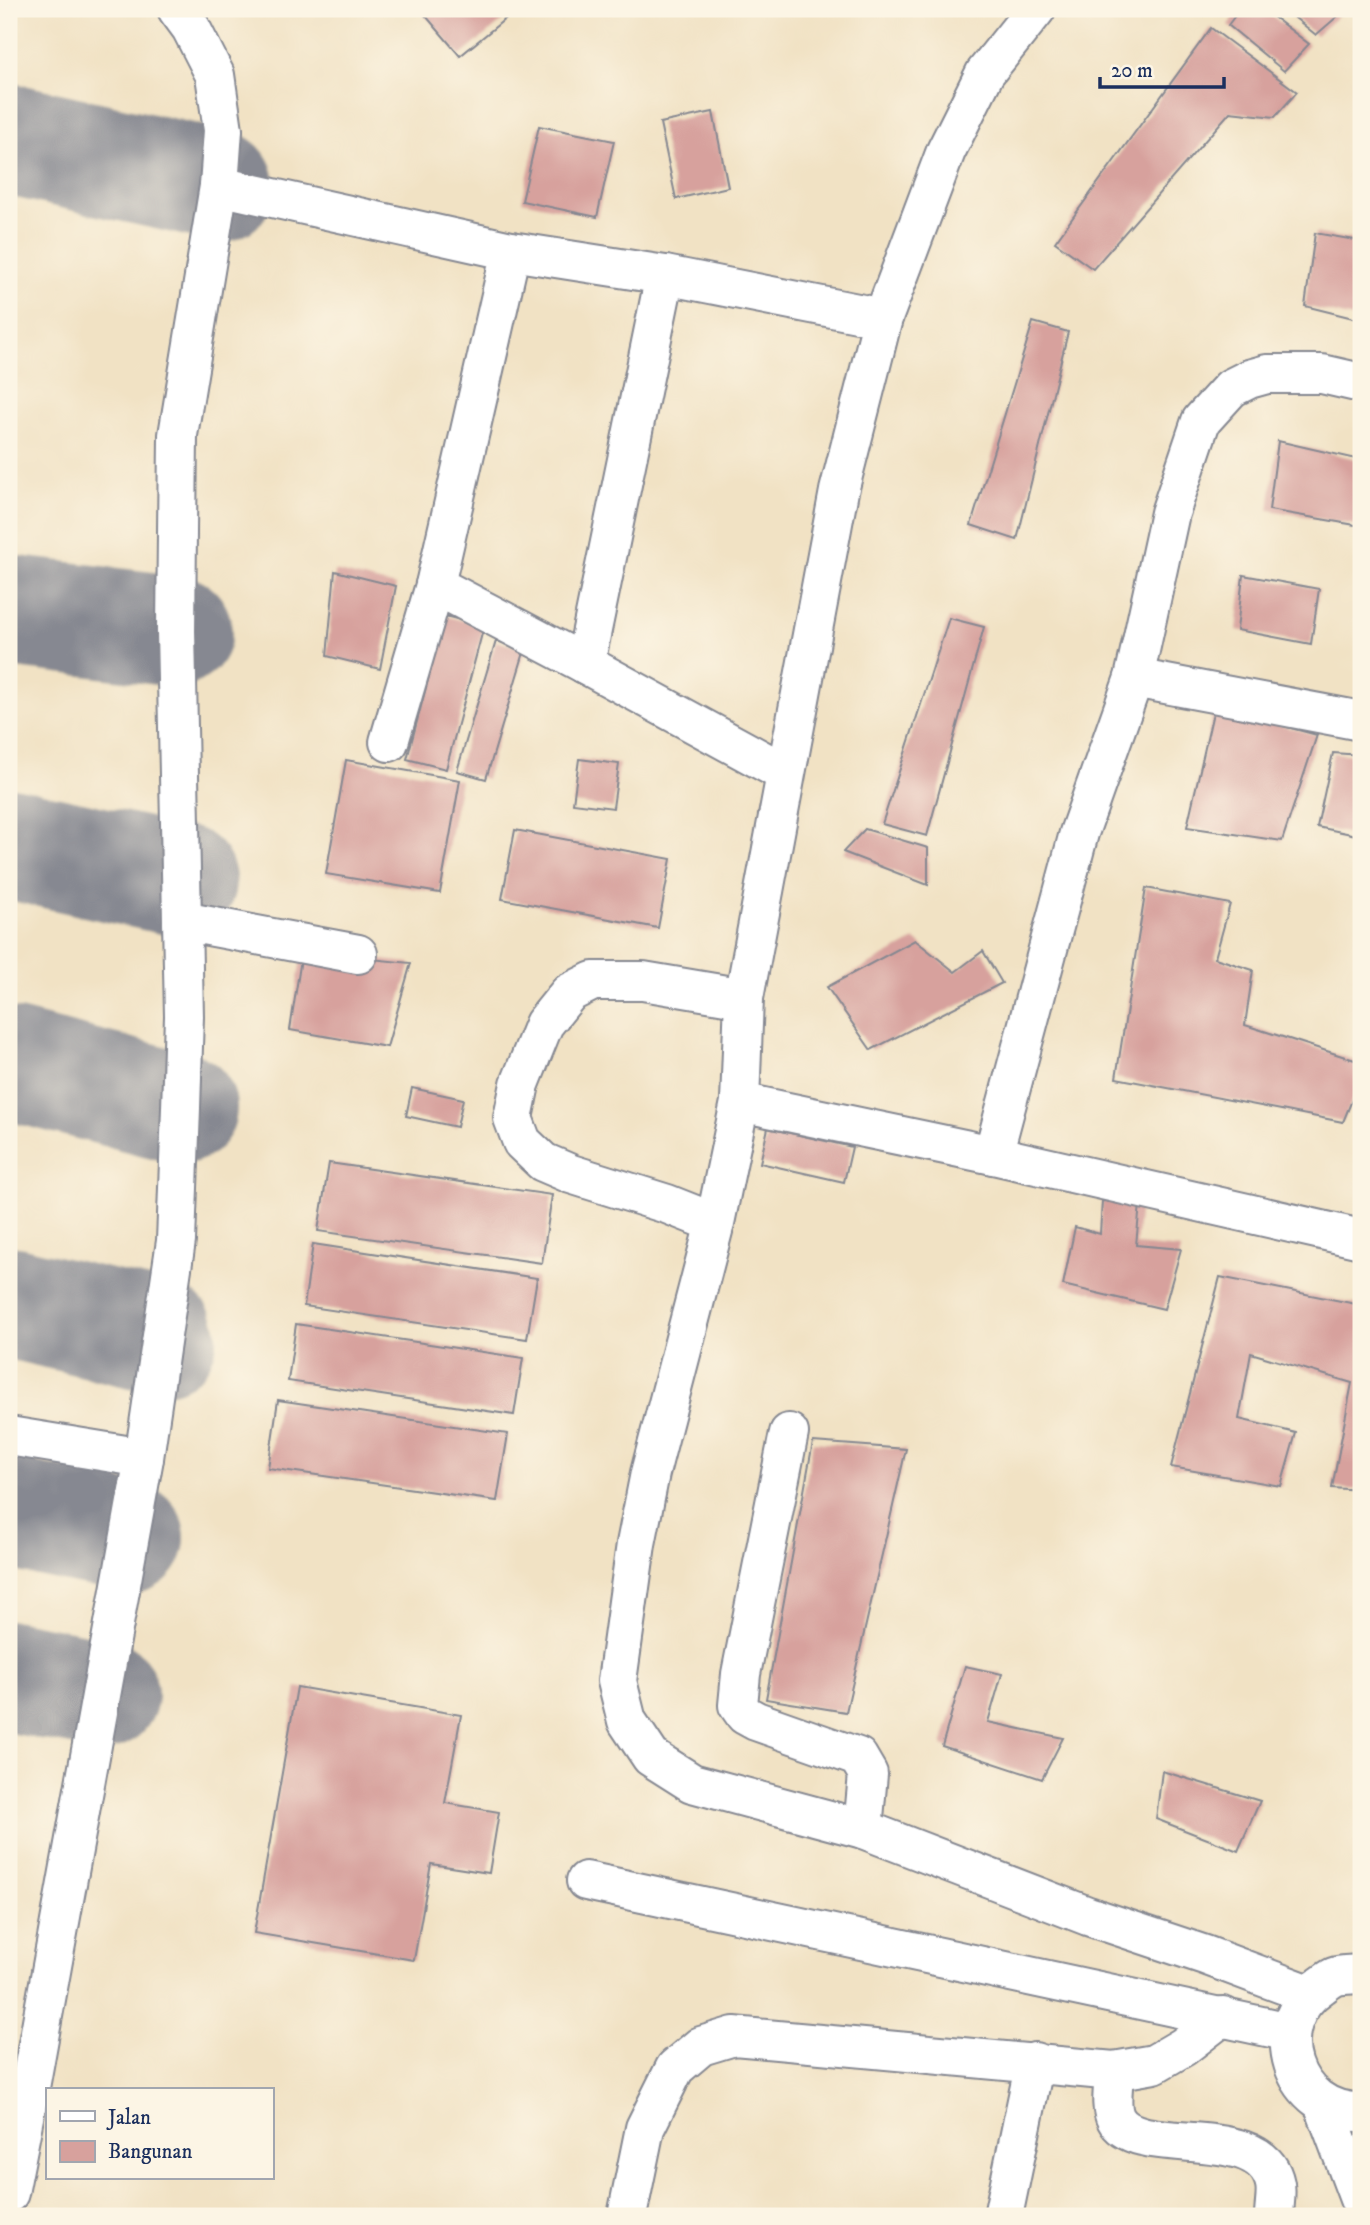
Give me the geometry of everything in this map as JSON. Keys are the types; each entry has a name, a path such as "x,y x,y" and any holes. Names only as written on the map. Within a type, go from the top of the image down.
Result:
{"street":[{"path":"9,2193 144,1458 176,1241 184,1016 176,631 178,435 219,186 223,130 215,75 191,28 177,9"},
{"path":"1036,9 985,73 951,140 883,318 839,491 744,998 740,1102 715,1223 650,1472 636,1544 617,1681 626,1721 651,1756 692,1783 863,1829 1088,1916 1205,1955 1309,1994"},
{"path":"219,186 512,251 665,275 883,318"},
{"path":"389,742 435,585 512,251"},
{"path":"584,664 665,275"},
{"path":"993,1155 1079,833 1134,678 1170,513 1201,421 1231,388 1267,374 1322,374 1361,383"},
{"path":"435,585 785,773"},
{"path":"1134,678 1361,721"},
{"path":"182,921 358,954"},
{"path":"715,1223 543,1162 522,1142 513,1118 520,1084 544,1024 569,993 593,981 643,981 744,998"},
{"path":"740,1102 993,1155 1361,1239"},
{"path":"789,1433 741,1674 738,1705 746,1715 756,1721 858,1757 868,1774 863,1829"},
{"path":"9,1436 144,1458"},
{"path":"586,1881 1290,2032"},
{"path":"1361,1973 1335,1977 1309,1994 1297,2011 1290,2032 1291,2059 1303,2084 1323,2103 1349,2112 1361,2112"},
{"path":"627,2216 645,2128 675,2068 701,2046 734,2036 1114,2071 1153,2064 1182,2047 1223,2016"},
{"path":"1003,2216 1035,2062"},
{"path":"1114,2071 1113,2110 1117,2121 1126,2130 1141,2136 1230,2146 1255,2155 1268,2168 1275,2184 1274,2216"},
{"path":"1323,2103 1361,2204"}],"building":[{"path":"420,9 517,9 460,56"},
{"path":"1240,9 1263,9 1309,44 1284,71 1228,25"},
{"path":"1284,9 1346,9 1316,35"},
{"path":"1211,28 1297,92 1275,117 1230,112 1093,269 1055,242"},
{"path":"713,112 728,187 676,199 660,123"},
{"path":"539,126 614,141 597,217 522,201"},
{"path":"1315,233 1361,241 1361,320 1305,306"},
{"path":"1033,322 1068,332 1017,540 971,525"},
{"path":"1278,441 1361,460 1361,526 1269,510"},
{"path":"335,571 396,586 380,669 327,656"},
{"path":"1243,575 1319,589 1311,644 1237,630"},
{"path":"445,616 484,626 446,769 407,759"},
{"path":"949,618 984,627 927,836 882,824"},
{"path":"496,641 525,649 486,779 457,771"},
{"path":"1214,708 1317,735 1282,841 1187,827"},
{"path":"1333,753 1361,755 1361,836 1317,827"},
{"path":"579,759 619,764 613,808 573,803"},
{"path":"346,760 460,780 440,893 326,874"},
{"path":"865,829 928,848 928,885 843,852"},
{"path":"515,830 671,859 658,928 502,899"},
{"path":"1146,888 1230,904 1215,958 1253,970 1245,1025 1361,1062 1361,1078 1343,1122 1116,1078"},
{"path":"915,940 955,972 983,951 1002,983 871,1050 827,987"},
{"path":"302,952 411,963 387,1047 290,1030"},
{"path":"412,1088 463,1099 457,1127 406,1116"},
{"path":"768,1128 852,1147 844,1182 760,1163"},
{"path":"329,1163 552,1195 542,1263 318,1231"},
{"path":"1102,1201 1140,1204 1136,1245 1181,1249 1164,1309 1063,1285 1075,1227 1100,1234"},
{"path":"313,1244 537,1278 527,1339 304,1306"},
{"path":"1220,1277 1361,1305 1361,1490 1332,1488 1352,1383 1251,1353 1239,1419 1296,1433 1281,1486 1171,1467"},
{"path":"296,1324 523,1358 514,1415 288,1381"},
{"path":"278,1400 508,1434 497,1501 268,1468"},
{"path":"813,1442 906,1449 846,1712 766,1699"},
{"path":"965,1666 1002,1674 988,1722 1063,1738 1042,1779 942,1746"},
{"path":"297,1687 461,1715 445,1803 499,1812 489,1873 431,1864 414,1960 254,1933"},
{"path":"1162,1771 1260,1801 1238,1851 1156,1819"}],"taxiway":[{"path":"9,139 219,186"},
{"path":"9,611 176,631"},
{"path":"9,843 180,881"},
{"path":"9,1064 181,1108"},
{"path":"9,1302 161,1338"},
{"path":"9,1513 129,1538"},
{"path":"9,1676 102,1694"}]}
